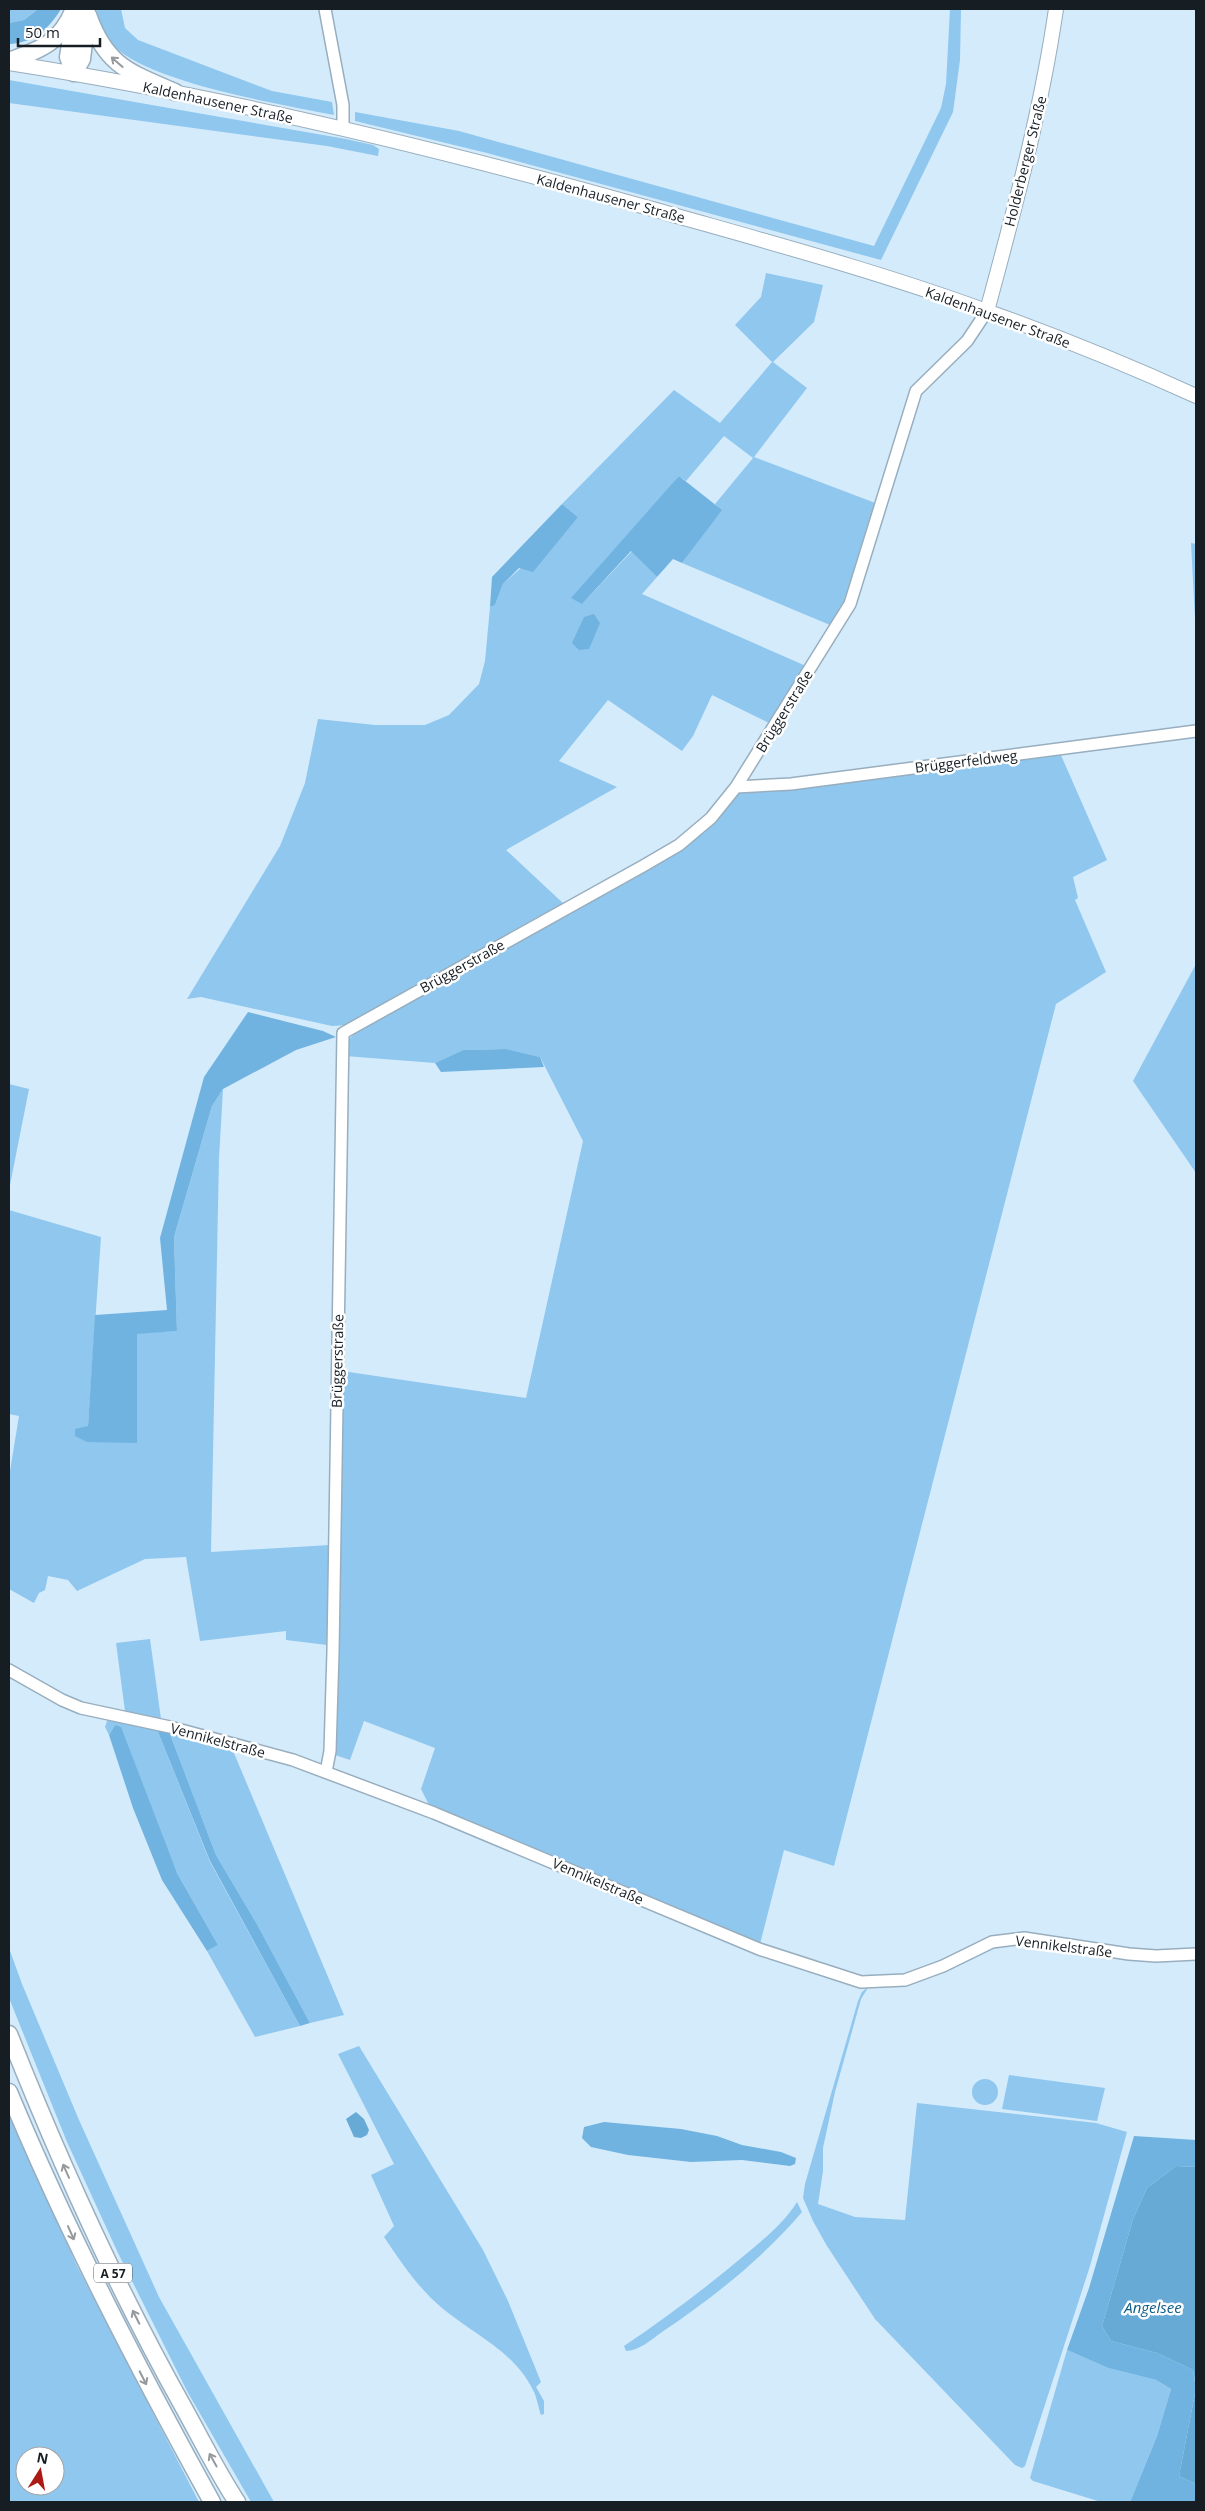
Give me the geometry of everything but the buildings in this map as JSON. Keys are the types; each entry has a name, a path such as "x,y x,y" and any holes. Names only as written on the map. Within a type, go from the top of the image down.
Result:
{"highway":[{"path":"9,62 51,43 81,10"},
{"path":"74,73 82,59 81,10"},
{"path":"81,10 104,50 118,64 175,92"},
{"name":"A 57","path":"9,2034 43,2119 97,2241 161,2367 237,2502"},
{"name":"A 57","path":"9,2092 82,2258 145,2382 212,2502"}],"main road":[{"name":"Holderberger Straße","path":"987,311 1034,134 1056,9"},
{"name":"Kaldenhausener Straße","path":"9,62 175,92 342,129 596,193 826,259 987,311 1092,351 1196,396"}],"street":[{"path":"325,9 344,116 342,129"},
{"name":"Brüggerstraße","path":"326,1772 330,1751 333,1652 343,1033 679,845 711,818 736,787 850,604 916,390 968,341 987,311"},
{"name":"Brüggerfeldweg","path":"736,787 791,784 1196,731"},
{"name":"Vennikelstraße","path":"9,1670 62,1700 81,1708 242,1746 326,1772 480,1832 759,1949 861,1982 892,1982 921,1975 992,1942 1007,1939 1024,1938 1130,1954 1156,1956 1196,1954"}],"shaded area":[{"path":"9,9 38,9 24,20 9,23"},
{"path":"38,9 61,9 40,34 26,41 9,44 9,23 24,20"},
{"path":"96,9 121,9 125,28 138,40 272,91 332,102 334,115 250,98 156,71 132,59 114,46 105,33"},
{"path":"950,9 961,9 960,60 953,112 881,260 487,153 355,121 355,112 459,131 874,246 941,108 946,84"},
{"path":"9,80 346,139 373,145 379,149 378,156 327,146 9,103"},
{"path":"766,273 823,285 814,322 773,362 807,388 754,457 878,504 848,599 830,625 682,563 721,510 715,504 753,458 724,436 686,481 679,476 582,604 632,551 657,577 642,594 806,666 771,724 712,695 693,736 682,751 608,700 559,761 617,787 506,850 565,905 430,977 347,1025 332,1026 201,997 187,999 280,846 305,783 318,719 375,725 425,725 449,715 479,684 485,661 490,607 495,605 503,584 578,517 562,504 674,390 720,423 772,362 735,325 761,297"},
{"path":"679,476 722,510 682,563 673,559 657,577 631,551 582,604 571,598"},
{"path":"562,504 578,517 533,572 519,568 503,584 495,605 490,607 492,577"},
{"path":"1191,543 1196,544 1196,638"},
{"path":"594,614 600,623 589,649 579,650 572,643 584,617"},
{"path":"1060,753 1107,860 1073,877 1078,898 1075,900 1106,972 1056,1004 834,1866 784,1850 760,1944 429,1805 421,1789 435,1748 364,1721 350,1760 335,1755 342,1371 526,1398 583,1141 540,1057 505,1049 463,1050 435,1063 345,1056 349,1039 364,1025 681,849 738,791"},
{"path":"1196,964 1196,1173 1133,1081"},
{"path":"248,1012 323,1031 336,1037 296,1050 223,1089 212,1106 174,1237 177,1331 137,1334 137,1443 87,1442 75,1436 75,1429 88,1426 95,1315 167,1310 160,1238 204,1077"},
{"path":"506,1049 540,1057 544,1067 441,1072 435,1063 463,1050"},
{"path":"9,1084 29,1089 9,1190"},
{"path":"223,1089 219,1158 211,1552 330,1545 327,1645 286,1640 286,1631 200,1641 186,1557 145,1559 77,1591 68,1580 48,1576 45,1590 39,1593 34,1603 9,1589 9,1477 19,1416 9,1414 9,1210 101,1237 88,1426 137,1443 137,1333 177,1331 174,1237 212,1106"},
{"path":"150,1639 161,1719 125,1711 116,1643"},
{"path":"112,1718 156,1727 210,1862 300,2026 255,2037 207,1951 218,1945 177,1873 115,1725 109,1735 105,1727 107,1721"},
{"path":"115,1725 121,1727 177,1873 218,1945 207,1951 162,1880 133,1808 109,1735"},
{"path":"156,1727 168,1729 216,1855 258,1926 310,2023 300,2026 210,1861"},
{"path":"168,1729 231,1746 344,2015 310,2023 258,1926 216,1855"},
{"path":"9,1948 22,1984 79,2120 159,2297 274,2502 251,2502 187,2391 118,2253 67,2142 9,1998"},
{"path":"869,1986 861,1999 835,2092 823,2148 823,2171 818,2204 855,2217 905,2220 917,2103 1096,2123 1127,2132 1090,2266 1025,2466 1022,2468 1015,2465 875,2319 827,2246 803,2198 805,2184 858,2001 862,1992"},
{"path":"359,2046 483,2250 508,2301 541,2382 536,2387 544,2401 544,2414 541,2415 533,2390 515,2364 492,2344 433,2300 410,2274 384,2237 394,2226 371,2175 394,2164 338,2054"},
{"path":"1009,2075 1105,2088 1097,2121 1002,2109"},
{"path":"985,2079 994,2083 998,2092 994,2101 985,2105 976,2101 972,2092 976,2083"},
{"path":"9,2110 76,2264 199,2502 9,2502"},
{"path":"604,2122 681,2129 717,2136 742,2145 781,2152 796,2158 795,2164 790,2166 742,2160 691,2162 628,2155 591,2147 582,2138 584,2127"},
{"path":"1134,2136 1196,2140 1196,2167 1176,2166 1147,2188 1133,2219 1102,2326 1111,2341 1157,2353 1193,2370 1196,2388 1179,2476 1196,2484 1196,2502 1130,2502 1157,2436 1171,2389 1156,2380 1108,2368 1067,2350 1089,2288"},
{"path":"797,2202 802,2212 771,2246 754,2261 719,2291 650,2341 636,2349 626,2351 624,2346 686,2302 760,2242 780,2223"},
{"path":"1067,2350 1108,2368 1156,2380 1171,2389 1157,2436 1130,2502 1101,2502 1033,2481 1030,2478"}],"water":[{"path":"356,2112 364,2119 369,2130 367,2135 361,2138 354,2137 346,2119"},
{"name":"Angelsee","path":"1176,2166 1196,2167 1196,2386 1193,2370 1157,2353 1111,2341 1102,2326 1133,2219 1147,2188"},
{"path":"1196,2388 1196,2484 1179,2476"}]}
